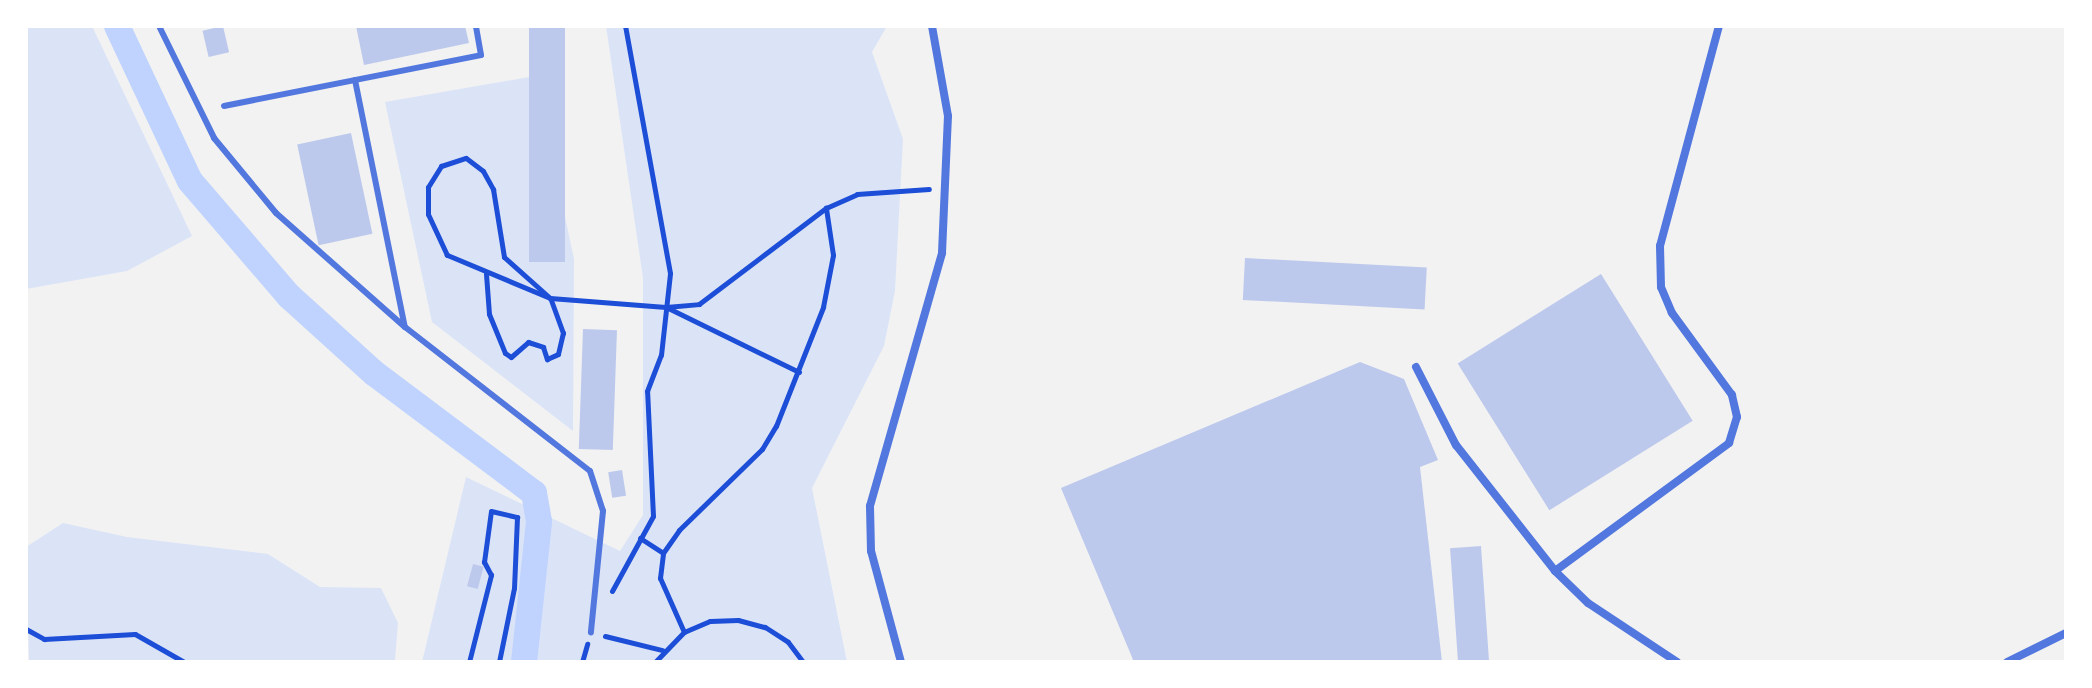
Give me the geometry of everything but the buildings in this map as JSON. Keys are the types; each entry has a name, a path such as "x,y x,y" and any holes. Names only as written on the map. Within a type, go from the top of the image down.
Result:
{"street":[{"path":"901,662 871,551 870,506 942,253 948,116 932,26"},
{"path":"1555,571 1729,443 1737,417 1732,395 1672,313 1661,287 1660,246 1719,26"},
{"path":"1416,367 1456,445 1555,571 1588,603 1677,662"},
{"path":"2007,662 2066,633"}],"lane":[{"path":"159,26 214,138 241,174 305,242 405,327 590,471 603,511 591,632"},
{"path":"224,106 481,55 476,26"},
{"path":"355,80 405,327"}],"path":[{"path":"582,662 591,632 653,516 647,391 661,355 670,273 625,26"},
{"path":"486,274 489,314 499,344 511,357 528,342 543,347 547,359 558,354 563,333 550,298 504,257 493,189 483,171 466,158 441,166 428,187 436,237 447,255 486,274 550,298 622,308 699,304 826,208 857,194 946,188"},
{"path":"684,632 660,578 663,553 679,530 762,449 799,372 823,307 833,255 826,208"},
{"path":"666,307 799,372"},
{"path":"469,662 491,575 484,562 491,511 517,517 514,588 499,662"},
{"path":"640,538 663,553"},
{"path":"655,662 662,650 684,632 710,621 738,620 765,627 788,642 803,662"},
{"path":"26,629 44,639 135,634 184,662"},
{"path":"591,632 662,650"}],"shaded area":[{"path":"26,26 92,26 192,236 127,271 26,289"},
{"path":"606,26 887,26 872,52 903,139 895,291 884,346 812,488 847,662 422,662 466,477 620,551 643,515 643,278"},
{"path":"535,76 574,259 573,431 432,322 385,102"},
{"path":"63,523 127,537 268,554 320,587 381,588 398,623 395,660 29,662 26,547"}],"waterway":[{"path":"117,26 190,181 289,296 374,373 534,493 539,522 524,662"}]}
